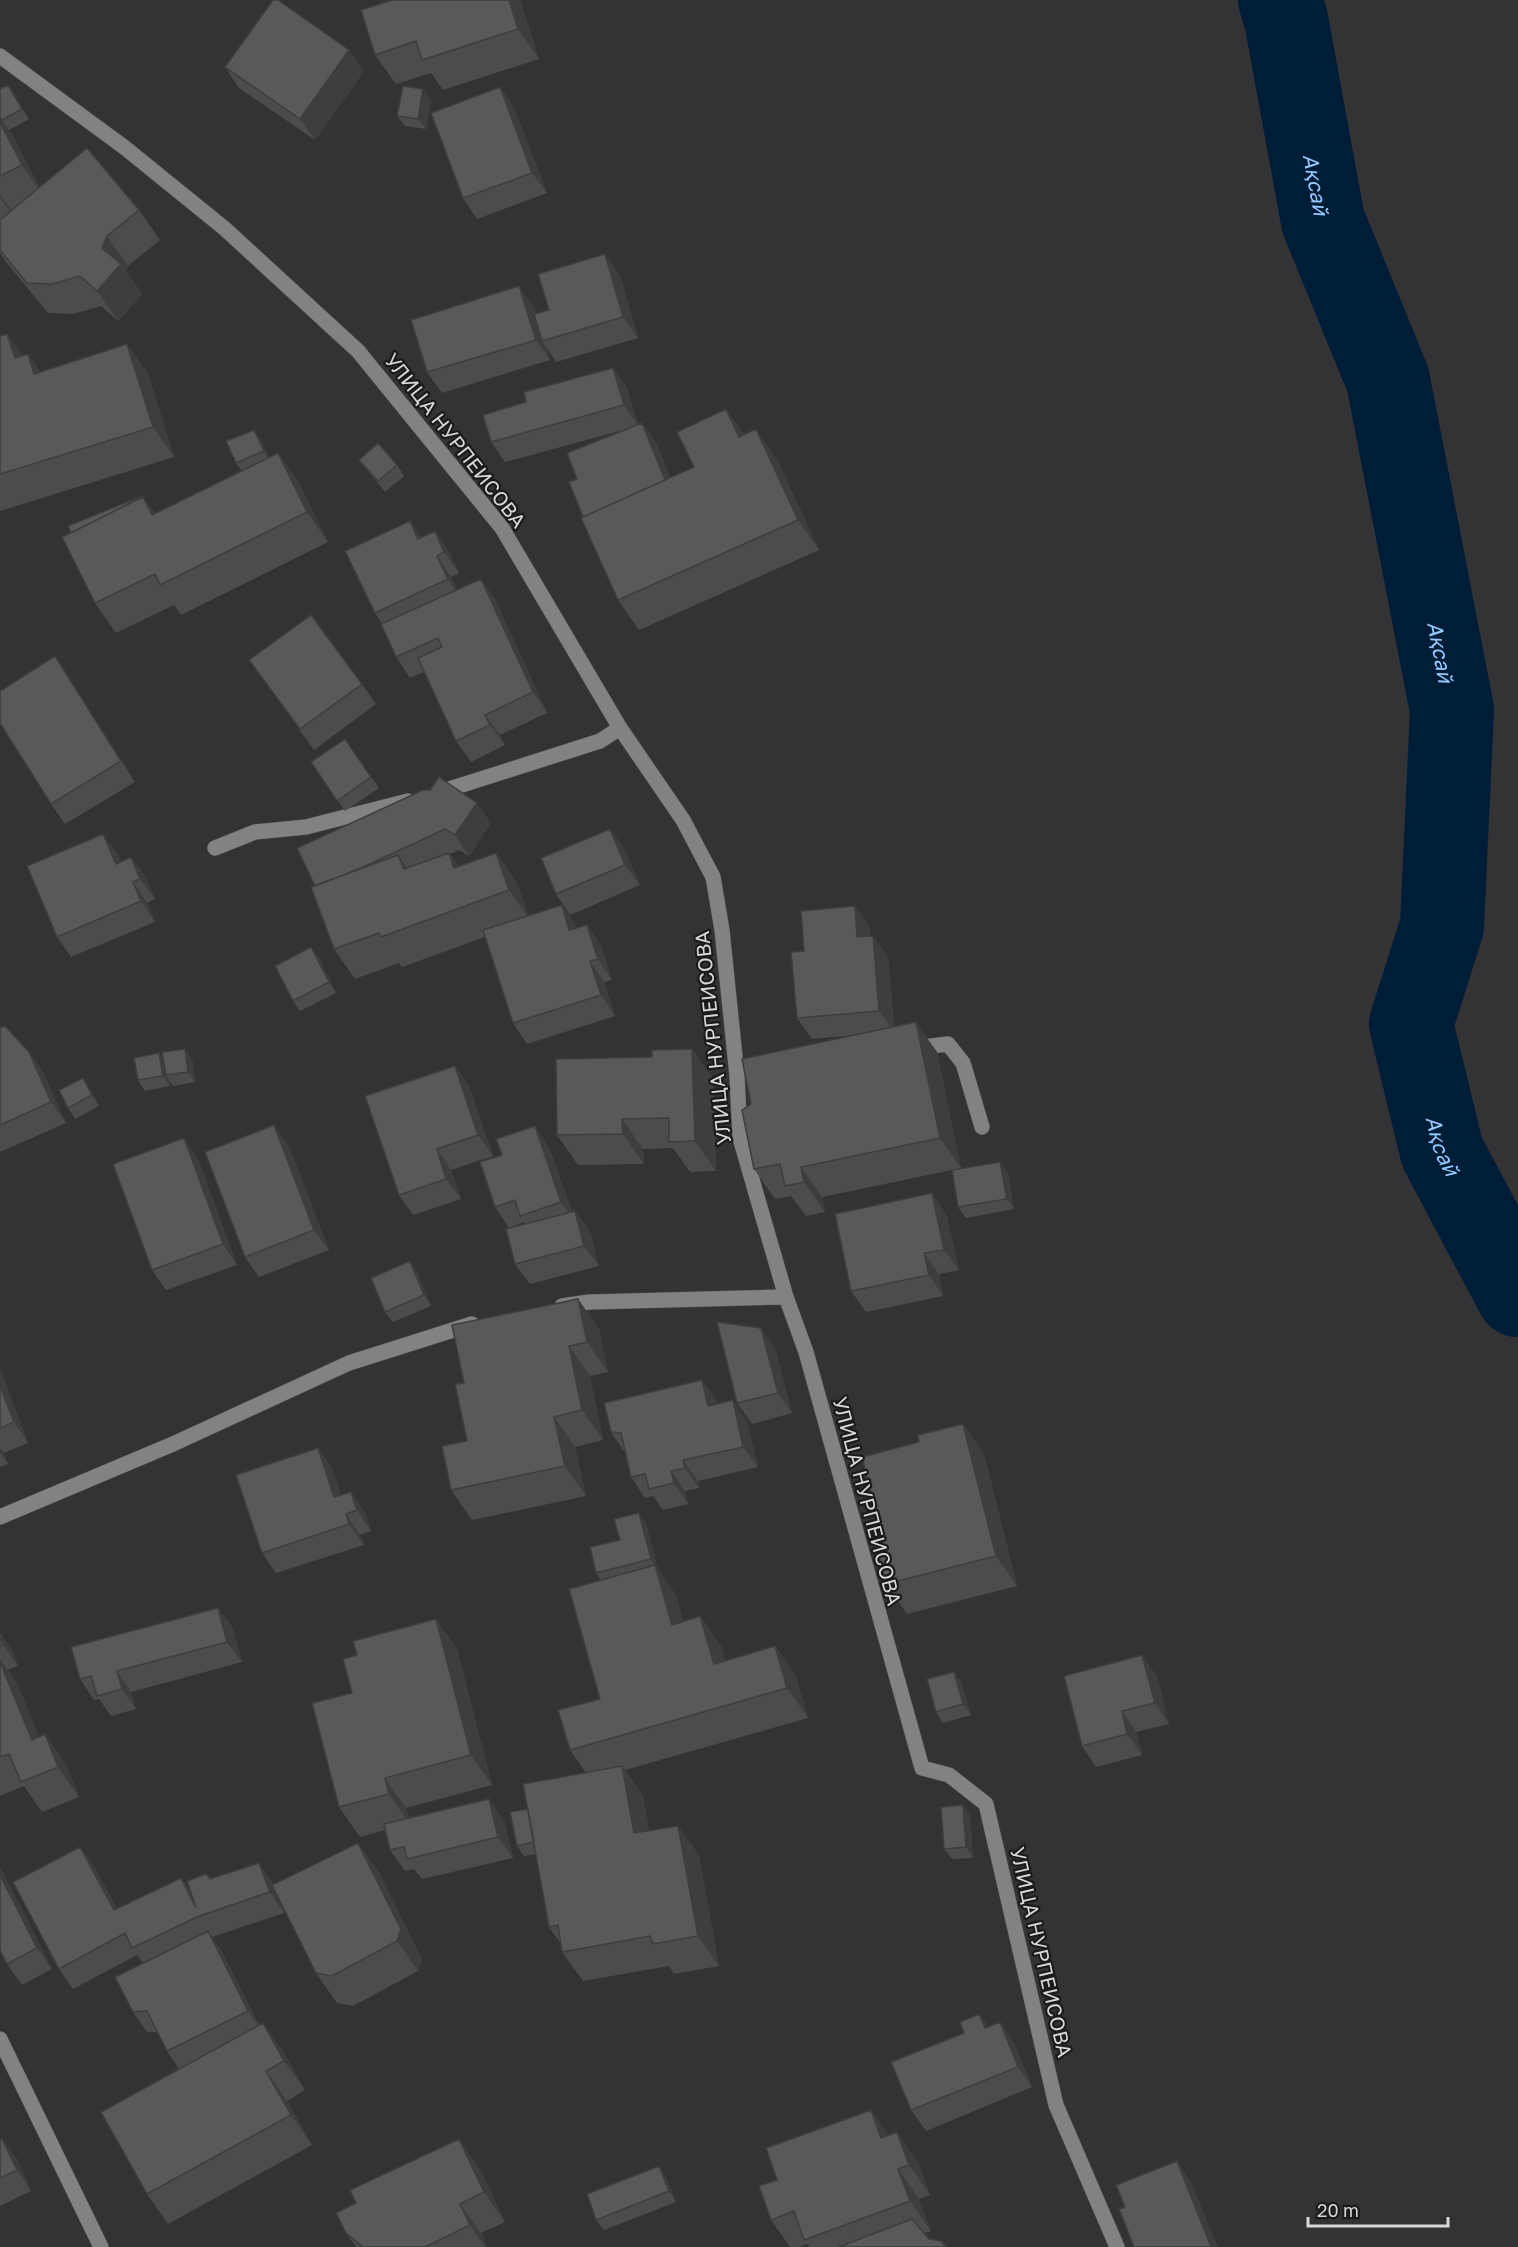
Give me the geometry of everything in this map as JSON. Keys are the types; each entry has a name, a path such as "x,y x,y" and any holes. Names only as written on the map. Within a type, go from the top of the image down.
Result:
{"street":[{"name":"УЛИЦА НУРПЕИСОВА","path":"0,56 124,147 224,228 358,351 502,528 620,728 683,820 713,877 723,930 742,1075 740,1138 786,1297 806,1352 922,1768 949,1775 986,1804 1056,2105 1117,2247"},
{"path":"215,848 255,832 306,827 471,783 600,741 620,728"},
{"path":"902,1050 948,1044 963,1063 982,1127"},
{"path":"543,1309 589,1302 786,1297"},
{"path":"0,1517 173,1444 349,1363 487,1319"},
{"path":"0,2039 100,2247"}],"building":[{"path":"273,0 278,0 349,50 300,119 225,67"},
{"path":"392,0 509,0 518,29 422,60 416,41 375,55 361,10"},
{"path":"8,85 22,109 2,120 0,117 0,89"},
{"path":"403,86 423,89 418,119 397,116"},
{"path":"500,87 532,173 463,198 431,113"},
{"path":"0,122 22,165 0,176"},
{"path":"87,148 139,210 107,236 102,248 121,264 97,291 80,276 52,284 27,283 0,250 0,220"},
{"path":"605,254 623,317 542,341 534,314 549,310 538,274"},
{"path":"519,286 536,340 427,372 411,320"},
{"path":"7,334 15,358 28,354 34,374 127,344 153,427 0,474 0,336"},
{"path":"613,368 624,405 491,442 483,415 526,402 524,392"},
{"path":"726,409 739,437 756,429 798,520 618,600 581,518 694,467 677,432"},
{"path":"642,423 665,480 583,517 569,482 577,479 567,453"},
{"path":"254,430 264,451 236,463 226,441"},
{"path":"378,443 397,465 378,481 359,460"},
{"path":"278,453 307,512 160,585 155,574 95,603 62,537 143,497 152,515"},
{"path":"142,497 71,533 68,526"},
{"path":"410,521 418,539 435,531 444,552 437,556 448,579 375,613 345,551"},
{"path":"481,579 533,692 485,715 490,725 456,741 418,658 442,647 438,638 396,657 381,624"},
{"path":"311,615 362,684 300,729 249,660"},
{"path":"55,656 121,761 51,804 0,723 0,691"},
{"path":"345,739 371,777 337,801 311,762"},
{"path":"439,777 477,803 455,835 445,829 361,868 315,886 297,848 423,790 430,790"},
{"path":"610,829 625,865 556,894 541,858"},
{"path":"103,834 116,864 131,857 140,879 133,882 141,901 57,937 27,866"},
{"path":"449,853 454,868 496,853 509,890 381,937 379,933 334,949 311,887 398,855 404,869"},
{"path":"562,905 569,930 587,925 598,959 590,961 601,995 513,1023 483,930"},
{"path":"855,906 857,937 873,936 879,1011 797,1018 791,952 804,951 801,911"},
{"path":"311,947 329,982 293,1001 275,966"},
{"path":"916,1022 940,1138 801,1167 804,1182 785,1186 780,1164 754,1169 742,1110 751,1104 742,1059"},
{"path":"5,1026 29,1052 51,1102 0,1125 0,1028"},
{"path":"185,1049 188,1072 166,1075 162,1052"},
{"path":"692,1049 695,1141 669,1142 669,1118 622,1119 623,1134 557,1135 556,1059 652,1057 652,1050"},
{"path":"159,1053 163,1076 138,1080 134,1058"},
{"path":"455,1066 478,1135 437,1149 446,1179 399,1195 365,1096"},
{"path":"83,1078 92,1095 68,1108 59,1090"},
{"path":"274,1125 314,1230 245,1257 205,1152"},
{"path":"535,1126 561,1202 520,1216 515,1200 495,1207 480,1162 502,1155 496,1139"},
{"path":"184,1138 223,1244 152,1270 113,1164"},
{"path":"1000,1162 1007,1199 958,1207 952,1170"},
{"path":"932,1193 944,1250 924,1253 929,1275 851,1291 835,1214"},
{"path":"575,1211 584,1246 515,1264 506,1229"},
{"path":"410,1261 424,1295 385,1312 371,1278"},
{"path":"578,1299 587,1342 569,1346 582,1410 554,1417 565,1466 451,1490 442,1446 467,1441 455,1384 464,1383 452,1325"},
{"path":"717,1322 761,1328 778,1393 737,1403"},
{"path":"702,1380 708,1406 733,1400 743,1447 683,1460 685,1468 671,1471 674,1483 649,1489 645,1474 631,1477 621,1433 611,1432 604,1403"},
{"path":"0,1386 14,1422 0,1428"},
{"path":"963,1424 996,1556 886,1584 875,1540 883,1539 862,1457 919,1442 918,1435"},
{"path":"318,1448 334,1497 351,1492 357,1510 346,1514 349,1524 262,1553 236,1475"},
{"path":"639,1513 651,1559 596,1573 590,1547 620,1540 614,1519"},
{"path":"655,1565 672,1625 700,1616 714,1664 775,1646 787,1688 570,1750 558,1710 600,1699 569,1589"},
{"path":"218,1608 227,1642 117,1671 122,1689 97,1696 91,1676 80,1679 71,1647"},
{"path":"436,1619 471,1755 385,1778 389,1794 339,1807 312,1703 352,1693 343,1659 357,1655 353,1641"},
{"path":"1142,1655 1155,1703 1122,1711 1127,1734 1082,1746 1064,1676"},
{"path":"0,1662 32,1740 45,1734 58,1767 21,1782 9,1754 0,1757"},
{"path":"954,1672 963,1704 936,1712 927,1679"},
{"path":"622,1766 634,1833 678,1826 698,1936 653,1944 650,1936 562,1952 558,1925 549,1927 523,1784"},
{"path":"489,1799 498,1837 407,1859 404,1847 390,1850 384,1824"},
{"path":"963,1805 966,1847 944,1849 941,1807"},
{"path":"528,1809 534,1842 517,1846 510,1812"},
{"path":"358,1843 401,1929 397,1941 332,1976 316,1973 272,1885"},
{"path":"80,1847 114,1910 181,1878 196,1908 187,1881 206,1874 210,1879 259,1863 270,1892 199,1916 132,1948 125,1933 59,1969 13,1882"},
{"path":"0,1875 37,1948 7,1964 0,1950"},
{"path":"208,1931 248,2011 167,2051 147,2011 133,2012 115,1977"},
{"path":"979,2014 985,2028 1000,2022 1018,2067 911,2110 891,2062 964,2033 960,2022"},
{"path":"263,2023 284,2061 266,2071 291,2115 147,2194 101,2112"},
{"path":"871,2110 881,2138 897,2132 909,2165 898,2169 910,2201 804,2240 794,2211 771,2220 759,2186 777,2180 766,2148"},
{"path":"2,2139 17,2170 0,2178 0,2140"},
{"path":"459,2139 484,2192 460,2204 470,2225 425,2247 363,2247 346,2233 336,2213 356,2203 350,2190"},
{"path":"1177,2161 1211,2247 1134,2247 1119,2209 1125,2207 1116,2185"},
{"path":"659,2166 669,2191 596,2220 587,2194"},
{"path":"912,2219 929,2239 942,2241 945,2247 839,2247"}],"waterway":[{"name":"Ақсай","path":"1280,0 1286,19 1323,221 1388,380 1452,710 1442,926 1411,1024 1442,1152 1518,1295"}]}
